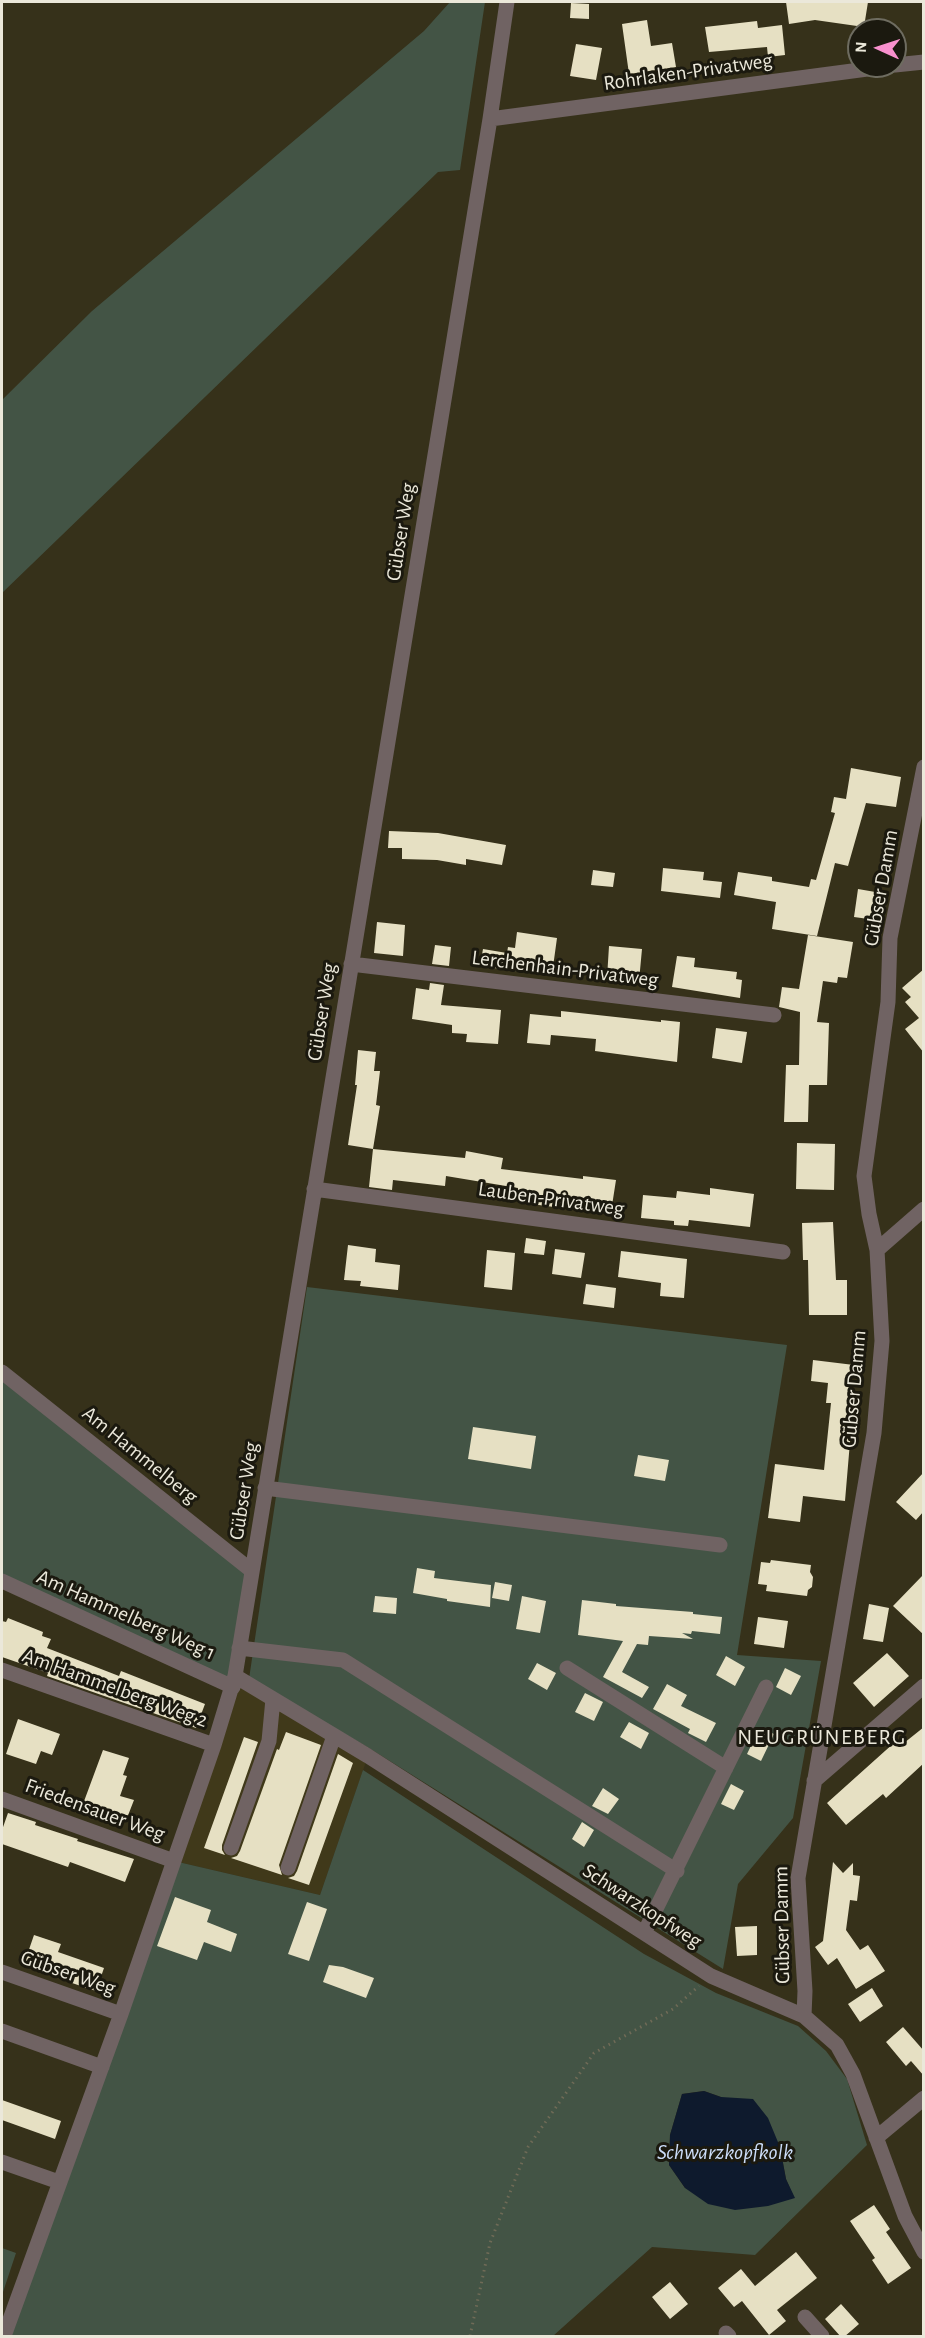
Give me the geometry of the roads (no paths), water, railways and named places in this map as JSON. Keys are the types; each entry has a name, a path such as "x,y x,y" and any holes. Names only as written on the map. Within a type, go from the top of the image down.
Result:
{"street":[{"name":"Gübser Weg","path":"4,2337 121,2014 234,1682 490,119 507,2"},
{"path":"907,64 924,62"},
{"name":"Rohrlaken-Privatweg","path":"490,119 847,72"},
{"name":"Gübser Damm","path":"804,2016 805,1991 798,1878 874,1432 882,1341 877,1250 864,1176 888,1002 890,938 924,766"},
{"name":"Lerchenhain-Privatweg","path":"351,964 774,1015"},
{"name":"Lauben-Privatweg","path":"315,1189 783,1252"},
{"path":"877,1250 924,1209"},
{"name":"Am Hammelberg","path":"2,1372 252,1571"},
{"path":"265,1488 720,1545"},
{"name":"Am Hammelberg Weg 1","path":"2,1581 234,1682"},
{"path":"239,1648 343,1660 676,1871"},
{"path":"567,1668 726,1768"},
{"name":"Am Hammelberg Weg 2","path":"2,1670 214,1745"},
{"name":"Schwarzkopfweg","path":"234,1682 273,1699 334,1736 711,1976 804,2016 837,2044 852,2074 904,2216 924,2252"},
{"path":"645,1933 766,1686"},
{"path":"814,1781 924,1686"},
{"path":"231,1848 269,1741 273,1699"},
{"path":"288,1868 334,1736"},
{"name":"Friedensauer Weg","path":"2,1799 174,1861"},
{"name":"Gübser Weg","path":"2,1972 121,2014"},
{"path":"2,2031 102,2067"},
{"path":"876,2138 924,2098"},
{"path":"2,2162 59,2182"},
{"path":"805,2317 822,2337"}],"water":[{"name":"Schwarzkopfkolk","path":"704,2091 721,2097 753,2099 768,2118 780,2147 786,2179 795,2198 768,2206 735,2210 708,2204 685,2188 669,2165 670,2135 682,2094"}],"district":[{"name":"NEUGRÜNEBERG","path":"822,1737"}]}
